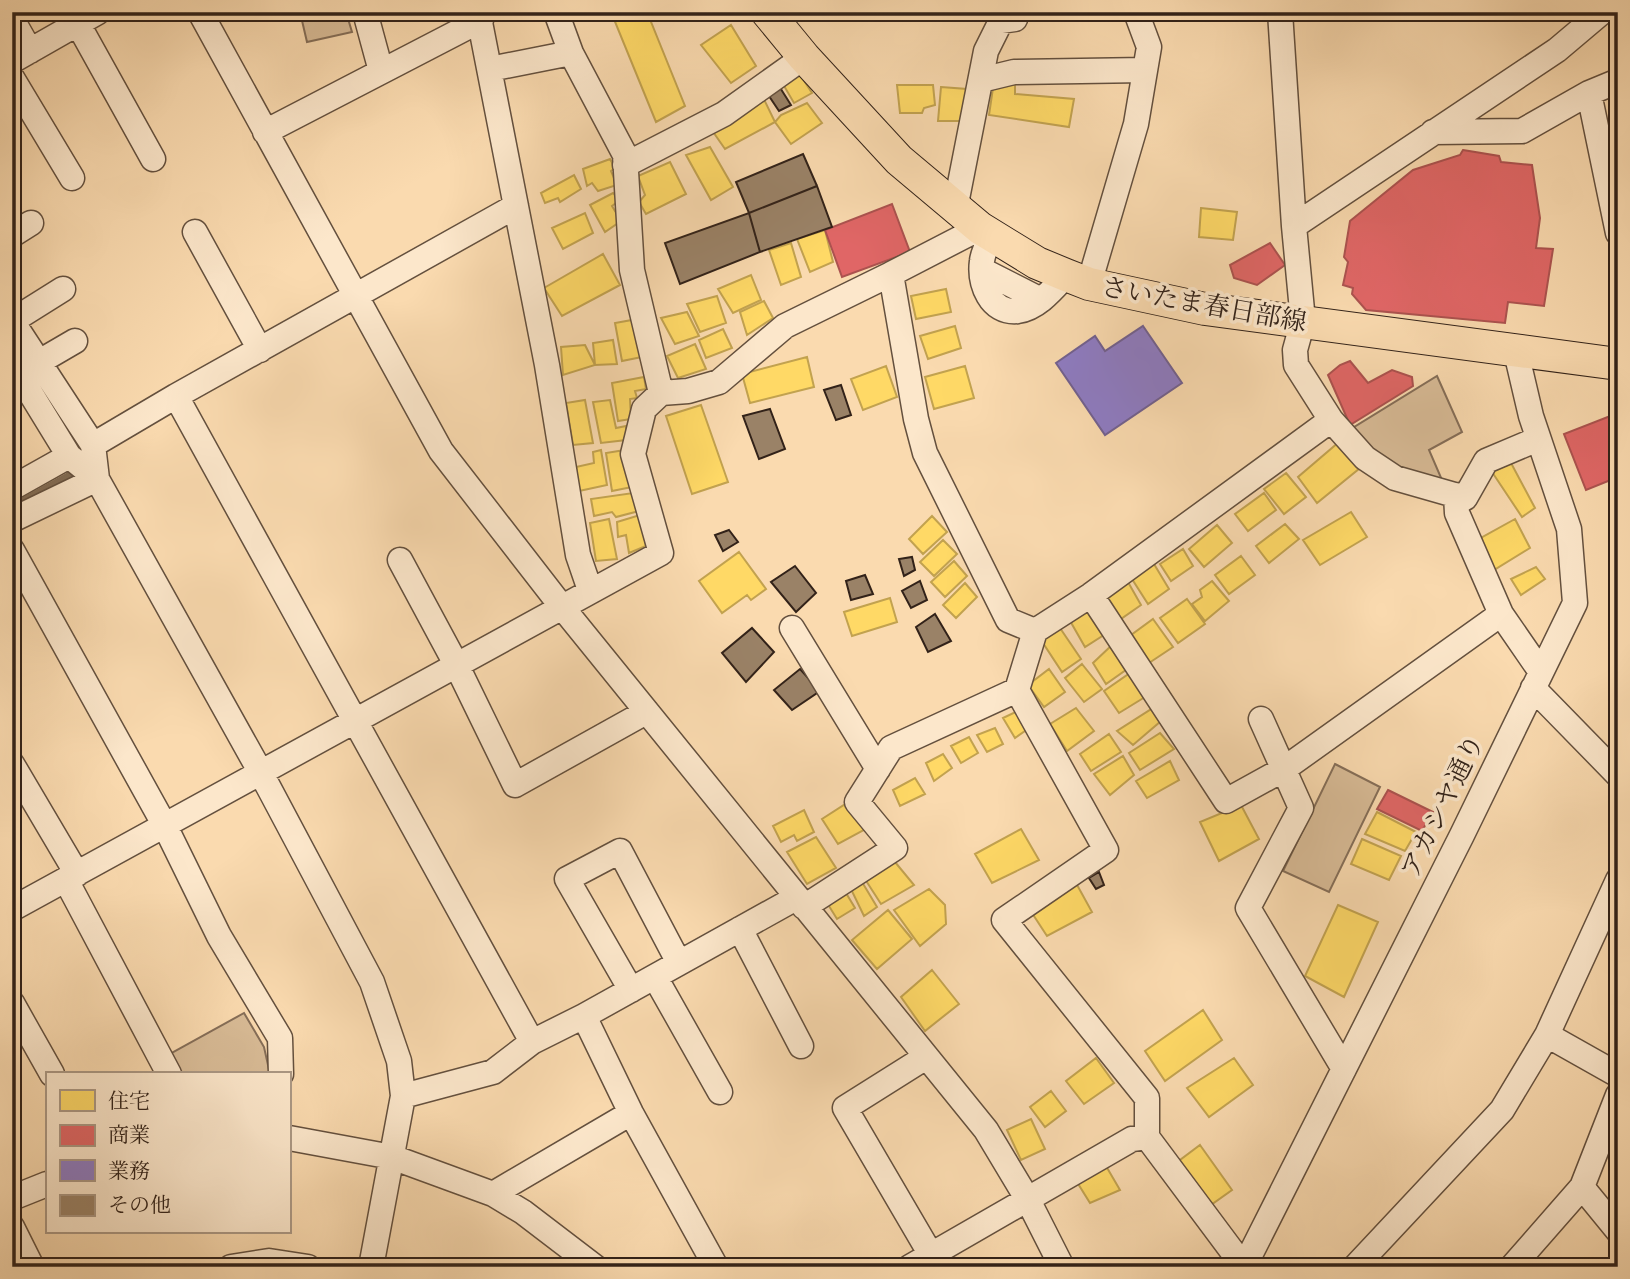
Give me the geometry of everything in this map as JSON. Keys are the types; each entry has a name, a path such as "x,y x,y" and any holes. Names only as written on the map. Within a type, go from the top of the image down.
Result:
{"main road":[{"name":"さいたま春日部線","path":"767,12 804,57 899,160 955,209 1037,263 1078,279 1205,310 1618,364"}],"street":[{"path":"200,12 441,450 646,712 986,1130 1028,1200 1053,1264"},
{"path":"365,12 381,71"},
{"path":"556,12 571,53 625,155 632,270 661,393"},
{"path":"986,231 981,262 982,280 993,304 1005,310 1019,311 1078,279 1136,124 1149,47 1136,12"},
{"path":"1280,12 1303,321 1295,350 1296,365 1331,420 1364,458 1395,478 1465,498 1486,461 1538,439"},
{"path":"1294,226 1557,50 1602,12"},
{"path":"265,132 480,16 547,365 578,555 590,590"},
{"path":"12,19 21,56 88,18 153,159"},
{"path":"955,209 986,51 1001,21 1015,19"},
{"path":"490,69 571,53"},
{"path":"625,165 724,114 804,57"},
{"path":"981,80 1014,72 1145,70"},
{"path":"12,78 72,178"},
{"path":"1432,132 1522,131 1589,93 1618,81"},
{"path":"1589,93 1618,233"},
{"path":"93,446 176,396 516,206"},
{"path":"12,909 661,553 633,454 644,409 661,393 688,391 719,382 785,326 986,231"},
{"path":"195,232 260,349"},
{"path":"891,274 916,419 925,453 1008,620 1035,631"},
{"path":"63,289 12,321 93,446 97,479"},
{"path":"39,362 75,341"},
{"name":"アカシヤ通り","path":"1244,1267 1462,835 1575,603 1569,529 1531,416 1516,352"},
{"path":"12,363 69,456 97,479 261,773 372,982 400,1061 403,1096 371,1267"},
{"path":"176,396 532,1042"},
{"path":"1244,1267 1147,1137 1147,1098 1004,920 1106,850 1017,690 1035,631 1091,595 1331,420"},
{"path":"12,488 69,456"},
{"path":"12,520 97,479"},
{"path":"1456,495 1457,513 1501,614 1537,680 1618,775"},
{"path":"12,550 164,826 219,936 279,1038 281,1072"},
{"path":"400,560 516,785 646,712"},
{"path":"1091,595 1226,801 1284,769 1501,614"},
{"path":"792,628 878,769"},
{"path":"403,1096 493,1072 532,1042 740,929 800,902 895,848 857,802 891,748 1017,690"},
{"path":"1261,719 1301,808 1248,908 1344,1069"},
{"path":"12,764 168,1072"},
{"path":"631,990 567,879 620,851 679,963"},
{"path":"1365,1263 1502,1110 1547,1035 1618,880"},
{"path":"740,929 801,1046"},
{"path":"655,976 720,1092"},
{"path":"12,1003 51,1072"},
{"path":"584,1016 631,1113 716,1267"},
{"path":"1547,1035 1618,1075"},
{"path":"926,1057 845,1108 920,1261 1132,1139 1147,1137"},
{"path":"1512,1267 1582,1187 1618,1095"},
{"path":"493,1194 631,1113"},
{"path":"290,1138 392,1157 493,1194 523,1212 595,1267"},
{"path":"12,1198 46,1184"},
{"path":"1582,1187 1618,1231"},
{"path":"12,1227 32,1267"},
{"path":"231,1267 269,1261 307,1267"}],"shaded area":[{"path":"300,12 346,12 352,32 307,42"},
{"path":"1437,376 1462,432 1429,450 1445,487 1394,472 1351,429"},
{"path":"1335,764 1380,787 1329,892 1283,871"},
{"path":"244,1013 264,1047 270,1072 180,1072 170,1054"}],"building: 住宅":[{"path":"611,12 647,12 685,106 656,122"},
{"path":"731,25 756,66 731,83 701,45"},
{"path":"797,70 812,93 794,103 780,79"},
{"path":"1015,78 1015,94 1074,99 1069,127 989,115 994,81"},
{"path":"897,85 933,85 935,105 924,108 922,113 900,113"},
{"path":"941,87 967,89 966,121 938,121"},
{"path":"759,89 775,122 725,149 709,126"},
{"path":"807,103 822,123 791,144 775,122 781,115"},
{"path":"710,147 733,187 711,200 686,155"},
{"path":"610,159 615,168 611,171 617,185 598,191 592,183 587,186 583,169"},
{"path":"670,162 686,194 646,214 639,202 645,195 638,176"},
{"path":"574,175 581,189 560,202 558,198 545,203 541,193"},
{"path":"613,193 620,200 612,206 621,221 605,232 590,205"},
{"path":"1201,208 1237,212 1233,240 1199,237"},
{"path":"585,213 593,233 563,249 552,228"},
{"path":"825,230 833,262 810,272 797,239"},
{"path":"791,243 801,277 781,285 769,250"},
{"path":"603,254 620,285 562,316 544,288"},
{"path":"751,275 761,300 733,313 718,289"},
{"path":"946,289 951,312 916,319 911,296"},
{"path":"717,296 726,323 700,332 687,304"},
{"path":"764,301 773,318 747,335 740,312"},
{"path":"687,312 699,336 675,344 661,318"},
{"path":"632,320 642,357 622,361 615,323"},
{"path":"955,326 961,348 928,359 920,336"},
{"path":"723,329 732,348 706,358 699,340"},
{"path":"613,340 617,364 595,365 593,343"},
{"path":"695,344 706,369 678,378 667,356"},
{"path":"585,345 595,365 563,375 561,347"},
{"path":"807,357 814,387 750,403 742,374"},
{"path":"886,366 897,397 863,410 851,379"},
{"path":"965,366 974,398 934,409 925,377"},
{"path":"644,377 646,389 635,391 637,398 630,399 631,419 618,421 612,383"},
{"path":"585,400 593,443 573,445 566,403"},
{"path":"610,400 616,428 626,426 626,440 601,443 593,402"},
{"path":"701,405 728,482 692,494 666,416"},
{"path":"1339,442 1360,468 1317,503 1298,477"},
{"path":"601,450 607,485 579,491 576,467 594,463 593,452"},
{"path":"625,450 632,487 612,491 606,453"},
{"path":"1511,463 1535,508 1522,517 1492,472"},
{"path":"1286,473 1306,497 1284,514 1264,489"},
{"path":"633,493 639,511 616,517 612,512 594,516 591,499"},
{"path":"1264,493 1276,510 1248,531 1235,514"},
{"path":"1351,512 1367,537 1320,565 1303,540"},
{"path":"640,515 646,546 629,553 626,535 618,537 617,522"},
{"path":"932,516 947,532 923,554 909,539"},
{"path":"609,519 617,559 596,561 590,523"},
{"path":"1515,519 1530,548 1494,570 1479,539"},
{"path":"1285,524 1299,539 1269,563 1256,546"},
{"path":"1217,525 1232,543 1204,567 1189,549"},
{"path":"943,540 957,554 934,576 920,562"},
{"path":"1183,549 1193,566 1171,581 1160,564"},
{"path":"739,552 766,589 751,600 747,595 722,613 699,581"},
{"path":"1241,556 1255,575 1229,594 1215,575"},
{"path":"954,561 967,576 945,597 931,582"},
{"path":"1154,564 1169,589 1148,604 1132,579"},
{"path":"1536,567 1545,579 1521,595 1511,579"},
{"path":"1212,581 1229,601 1205,621 1192,604 1202,597 1200,590"},
{"path":"1128,582 1141,605 1118,621 1101,596"},
{"path":"965,583 977,597 956,618 943,605"},
{"path":"890,598 897,622 852,636 844,612"},
{"path":"1187,599 1205,624 1178,643 1160,618"},
{"path":"1089,606 1107,633 1085,647 1069,619"},
{"path":"1153,619 1173,647 1146,665 1127,638"},
{"path":"1060,628 1081,659 1062,672 1041,640"},
{"path":"1113,644 1130,667 1106,684 1093,663"},
{"path":"1082,664 1102,689 1084,702 1065,678"},
{"path":"1049,669 1065,692 1044,707 1028,685"},
{"path":"1130,673 1145,697 1119,713 1104,691"},
{"path":"1076,708 1094,731 1067,751 1050,724"},
{"path":"1153,708 1161,721 1133,745 1117,731"},
{"path":"1020,710 1032,726 1015,738 1003,718"},
{"path":"995,728 1003,744 987,752 977,735"},
{"path":"1160,733 1174,749 1140,770 1129,753"},
{"path":"1109,734 1121,752 1091,771 1080,754"},
{"path":"969,737 978,753 961,763 951,746"},
{"path":"943,754 952,768 934,781 926,763"},
{"path":"1123,756 1134,775 1110,795 1094,774"},
{"path":"1170,761 1179,780 1147,798 1136,781"},
{"path":"915,778 925,794 900,806 893,790"},
{"path":"847,803 864,830 838,844 822,819"},
{"path":"1241,805 1259,839 1219,861 1200,822"},
{"path":"804,810 814,832 797,841 794,835 781,842 773,826"},
{"path":"1377,812 1416,832 1405,851 1365,834"},
{"path":"1021,829 1039,860 992,883 975,854"},
{"path":"816,837 836,868 807,884 787,852"},
{"path":"1362,839 1401,856 1389,880 1351,864"},
{"path":"895,862 914,885 881,904 863,876"},
{"path":"859,877 877,907 864,916 848,883"},
{"path":"1076,883 1092,912 1047,936 1032,913"},
{"path":"843,888 855,908 837,919 824,898"},
{"path":"929,889 945,905 946,924 920,946 894,910"},
{"path":"1338,905 1378,922 1344,997 1305,976"},
{"path":"888,910 912,939 877,969 852,940"},
{"path":"932,970 959,1004 925,1031 901,997"},
{"path":"1203,1010 1222,1040 1165,1081 1145,1051"},
{"path":"1096,1058 1114,1083 1084,1104 1066,1081"},
{"path":"1234,1058 1253,1085 1209,1117 1187,1088"},
{"path":"1051,1091 1066,1111 1045,1127 1030,1107"},
{"path":"1031,1119 1045,1149 1021,1160 1007,1130"},
{"path":"1200,1145 1232,1190 1208,1207 1176,1163"},
{"path":"1106,1166 1120,1190 1090,1203 1077,1182"}],"building: 商業":[{"path":"1463,150 1499,156 1501,162 1532,165 1540,218 1536,248 1553,249 1544,306 1508,302 1505,323 1366,310 1352,294 1353,288 1343,285 1348,262 1344,257 1350,221 1413,170 1460,155"},
{"path":"892,204 910,252 842,277 825,230"},
{"path":"1270,243 1285,265 1257,285 1234,278 1230,265"},
{"path":"1350,361 1368,383 1392,370 1412,377 1413,386 1350,425 1328,375"},
{"path":"1618,413 1618,477 1586,490 1564,434"},
{"path":"1388,790 1433,812 1422,831 1377,809"}],"building: 業務":[{"path":"1143,326 1182,383 1105,435 1056,363 1095,336 1105,351"}],"building: その他":[{"path":"779,86 791,105 779,111 767,93"},
{"path":"803,154 817,186 749,213 736,182"},
{"path":"817,186 832,227 760,252 749,213"},
{"path":"749,213 760,252 680,284 665,243"},
{"path":"841,385 851,415 836,420 824,390"},
{"path":"770,409 785,449 759,459 743,416"},
{"path":"729,530 738,542 723,551 715,535"},
{"path":"912,557 915,570 904,576 899,559"},
{"path":"795,566 816,593 796,612 771,582"},
{"path":"865,575 873,594 851,600 846,581"},
{"path":"920,581 927,600 911,608 902,591"},
{"path":"935,614 951,641 928,652 916,627"},
{"path":"752,628 774,652 746,682 722,653"},
{"path":"800,669 820,691 792,710 774,690"},
{"path":"1099,872 1104,885 1096,889 1089,878"}],"waterway":[{"path":"12,507 76,469"}]}
